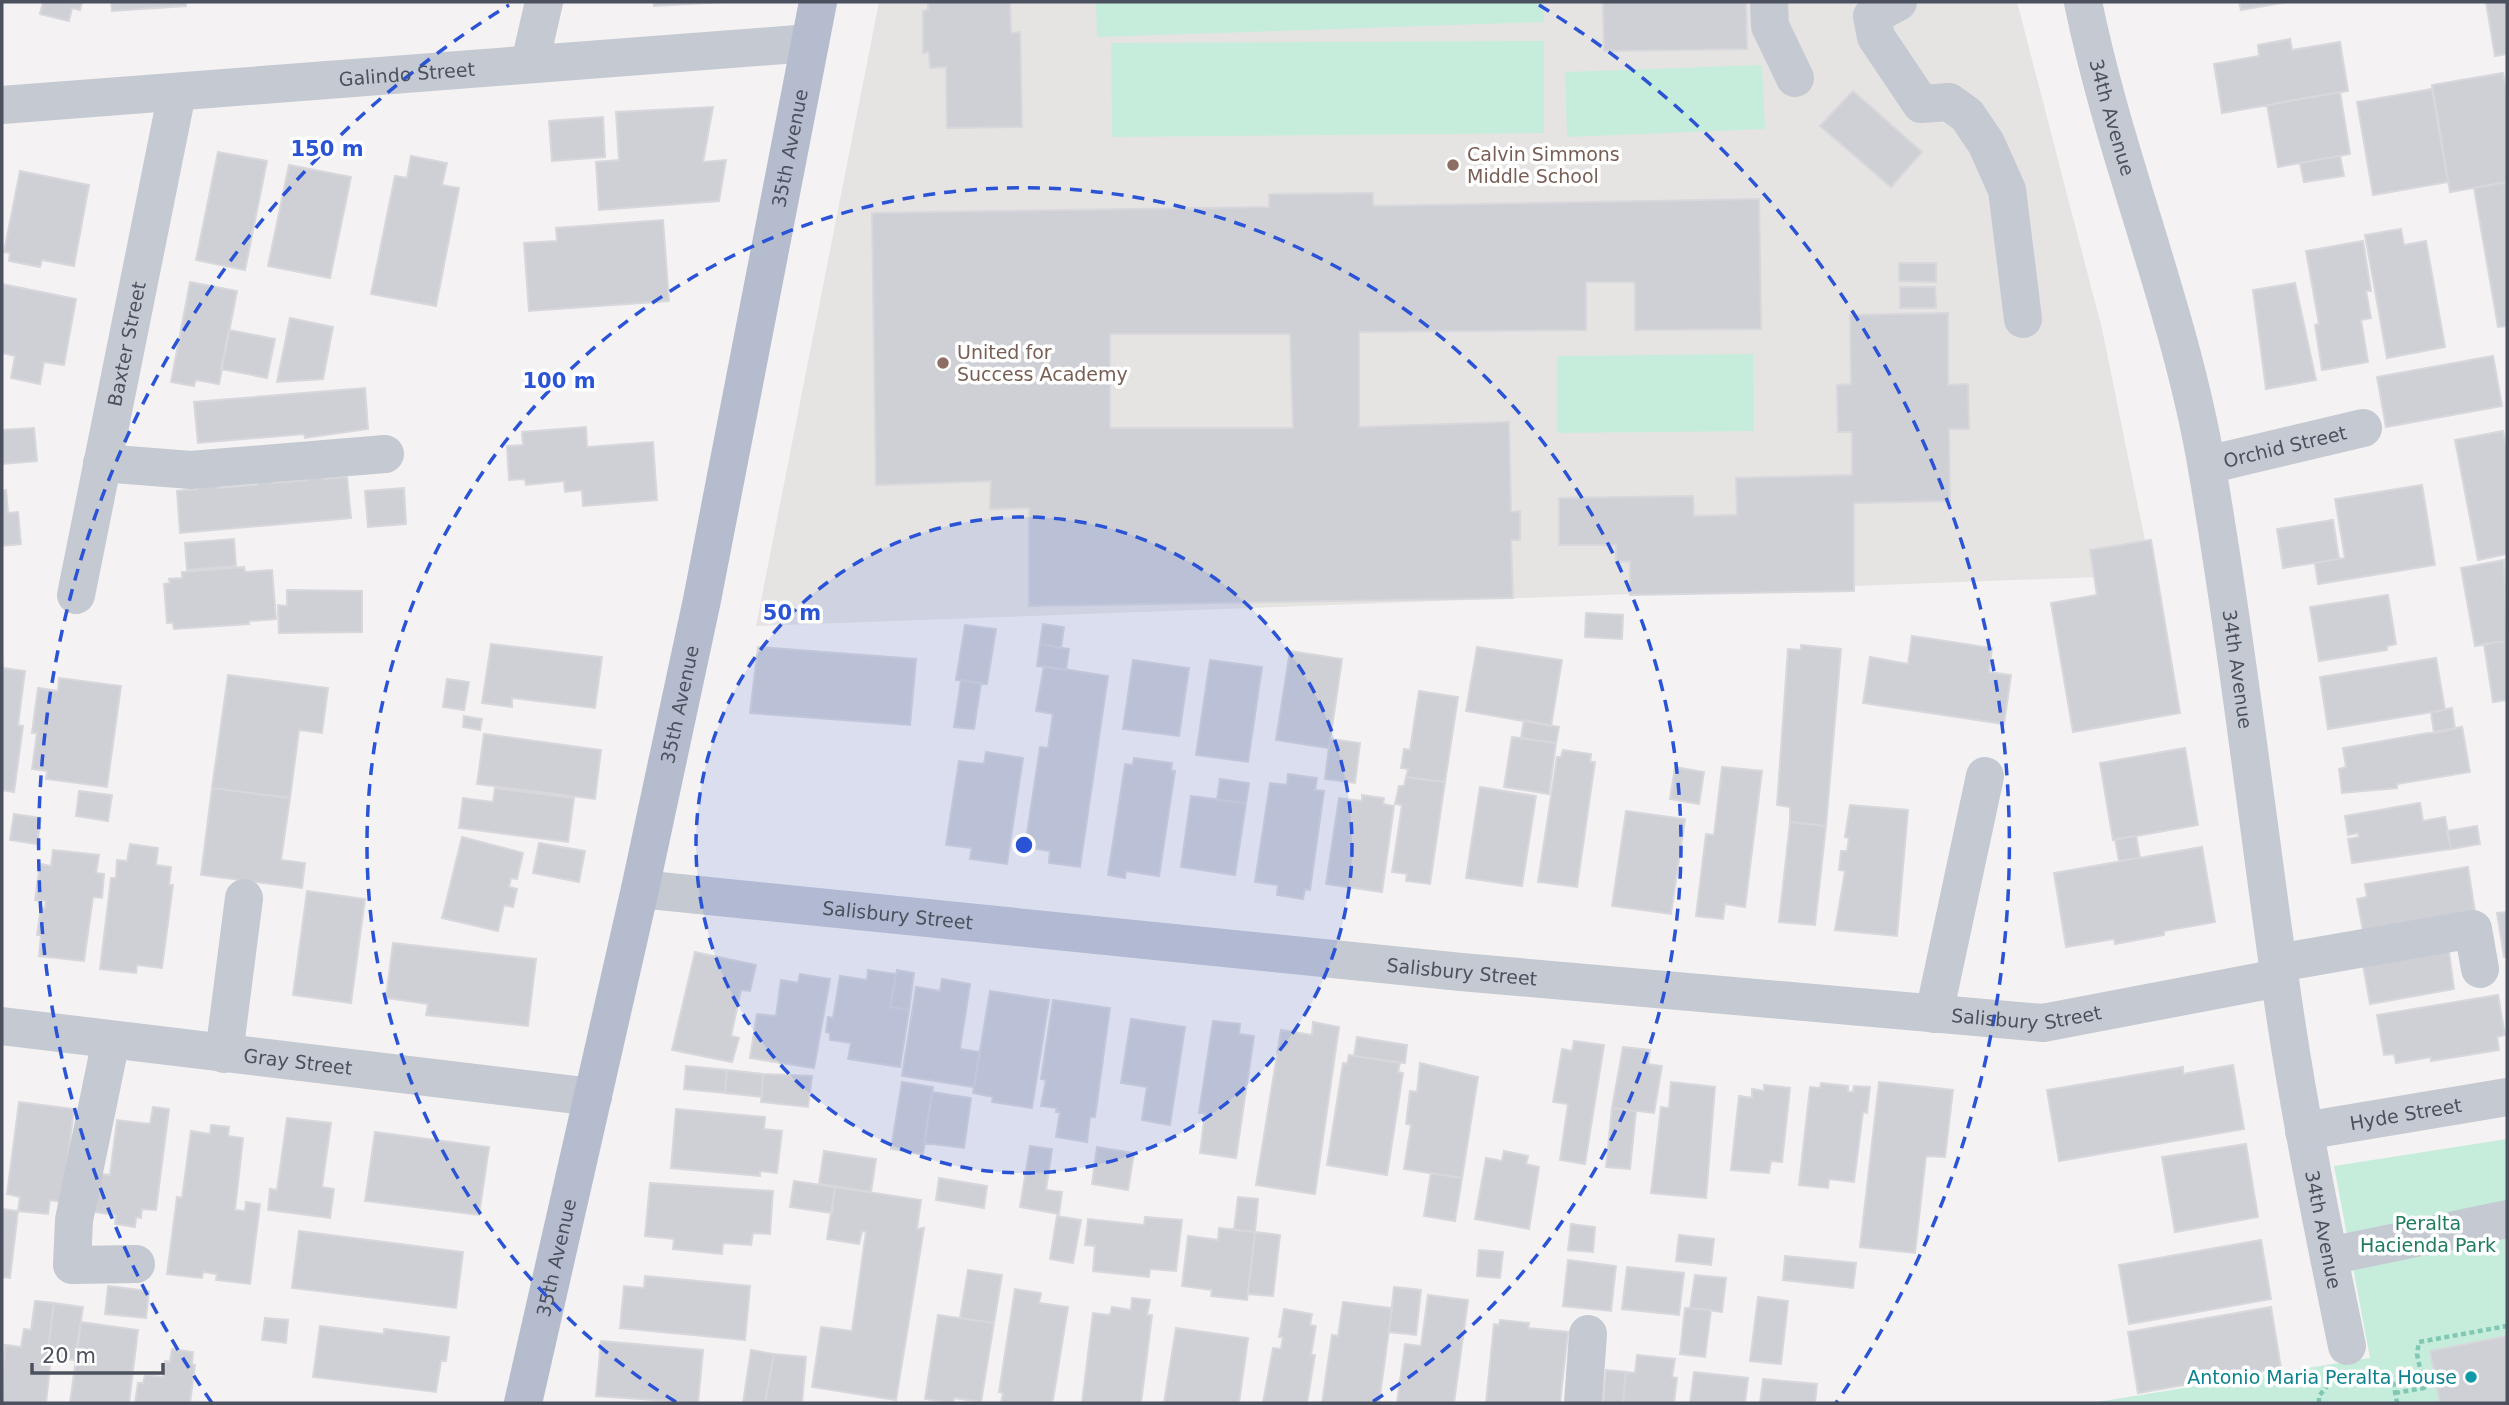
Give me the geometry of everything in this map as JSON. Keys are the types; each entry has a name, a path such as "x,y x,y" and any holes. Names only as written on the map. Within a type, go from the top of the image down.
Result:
{"main road":[{"name":"35th Avenue","path":"523,1403 640,889 702,600 818,2"}],"street":[{"path":"530,63 544,2"},
{"path":"1769,2 1770,26 1795,78"},
{"path":"1898,2 1872,16 1876,37 1922,104 1949,102 1967,116 1986,144 2007,190 2023,319"},
{"name":"34th Avenue","path":"2083,2 2093,52 2178,345 2207,465 2304,1131 2347,1346"},
{"name":"Galindo Street","path":"2,105 810,43"},
{"name":"Baxter Street","path":"76,595 177,93"},
{"name":"Orchid Street","path":"2207,465 2363,428"},
{"path":"102,463 191,470 385,454"},
{"path":"1934,1014 1985,776"},
{"name":"Salisbury Street","path":"640,889 1461,972 2043,1023 2473,929 2480,969"},
{"path":"224,1054 244,898"},
{"name":"Gray Street","path":"2,1026 593,1097"},
{"path":"111,1040 74,1220 72,1265 136,1264"},
{"name":"Hyde Street","path":"2304,1131 2507,1097"},
{"path":"2329,1256 2507,1219"},
{"path":"1583,1403 1588,1334"}],"path":[{"path":"2395,1393 2424,1388 2417,1354 2420,1342 2507,1326"},
{"path":"2377,1374 2393,1381 2397,1403"}],"shaded area":[{"name":"Calvin Simmons Middle School","path":"879,2 2017,2 2102,329 2152,575 756,626"}],"green space":[{"path":"1096,2 1543,2 1544,22 1097,37"},
{"path":"1544,41 1544,133 1112,137 1111,43"},
{"path":"1762,65 1765,129 1567,137 1565,72"},
{"path":"1753,354 1754,431 1557,433 1557,356"},
{"name":"Peralta Hacienda Park","path":"2507,1139 2507,1403 2091,1403 2370,1358 2334,1166"}],"building":[{"path":"43,2 82,2 80,10 72,8 69,21 40,14"},
{"path":"111,2 186,2 186,6 112,11"},
{"path":"654,2 725,2 654,6"},
{"path":"928,2 1010,2 1011,33 1020,32 1022,127 947,128 946,67 930,68 929,52 923,53 923,11 928,10"},
{"path":"1603,2 1746,2 1747,49 1604,51"},
{"path":"2239,2 2287,2 2241,10"},
{"path":"2486,2 2507,2 2507,54 2495,56"},
{"path":"2290,39 2292,50 2340,42 2348,91 2222,113 2214,64 2259,56 2258,45"},
{"path":"2503,73 2507,95 2507,182 2450,192 2432,85"},
{"path":"2432,89 2448,182 2373,195 2357,102"},
{"path":"1853,91 1922,152 1891,187 1820,126"},
{"path":"2340,92 2350,154 2278,167 2267,105"},
{"path":"713,107 703,162 726,160 719,201 599,210 596,162 619,160 616,112"},
{"path":"603,117 605,157 552,161 549,121"},
{"path":"218,152 267,161 245,270 196,260"},
{"path":"411,156 447,163 442,185 459,188 436,306 371,294 395,176 407,178"},
{"path":"2340,156 2344,176 2304,182 2300,163"},
{"path":"289,165 351,177 330,278 268,266"},
{"path":"20,171 89,185 74,266 42,260 40,267 9,261 10,253 4,252"},
{"path":"2507,182 2507,326 2498,327 2474,188"},
{"path":"1373,193 1373,206 1759,199 1761,329 1635,330 1635,282 1586,282 1586,330 1359,332 1359,427 1509,422 1511,512 1520,511 1520,540 1511,540 1513,598 1029,606 1029,508 990,509 991,481 876,485 872,213 1269,207 1269,194","holes":["1110,334 1290,334 1293,428 1110,428"]},
{"path":"663,220 669,301 529,311 524,243 557,241 556,228"},
{"path":"2401,229 2404,245 2426,241 2445,347 2387,358 2365,235"},
{"path":"2363,241 2371,291 2366,291 2371,318 2361,320 2368,362 2322,370 2315,325 2319,324 2306,251"},
{"path":"1899,263 1936,263 1936,282 1899,281"},
{"path":"190,282 237,291 219,384 196,380 194,386 171,382"},
{"path":"2295,283 2316,380 2266,389 2253,290"},
{"path":"2,284 76,299 64,365 44,362 40,384 11,378 15,356 2,353"},
{"path":"1900,287 1935,287 1936,308 1900,308"},
{"path":"1948,313 1948,385 1968,384 1969,429 1949,429 1950,501 1854,503 1854,591 1630,595 1630,561 1616,562 1616,545 1559,545 1559,498 1693,496 1694,516 1737,515 1736,478 1852,475 1852,432 1838,432 1837,385 1851,384 1850,315"},
{"path":"290,318 333,327 323,379 277,382"},
{"path":"229,330 275,339 267,378 221,369"},
{"path":"2493,356 2502,406 2386,427 2377,377"},
{"path":"365,388 368,429 305,438 304,434 198,443 194,402"},
{"path":"586,427 587,447 653,442 657,500 583,506 582,490 565,492 564,481 526,485 525,479 509,480 507,446 523,445 522,432"},
{"path":"34,428 37,461 2,464 2,430"},
{"path":"2503,431 2507,450 2507,554 2478,560 2455,440"},
{"path":"323,472 324,479 347,477 351,518 180,533 177,491 197,489 197,481 217,479 218,488 257,485 256,478 271,476 272,483 308,480 307,474"},
{"path":"2422,485 2435,565 2318,584 2315,563 2345,558 2335,499"},
{"path":"404,488 406,524 368,527 365,491"},
{"path":"6,490 8,513 18,512 21,544 2,546 2,491"},
{"path":"2333,520 2339,559 2283,568 2277,529"},
{"path":"234,539 236,566 187,570 185,543"},
{"path":"2151,540 2180,713 2073,732 2051,603 2097,595 2090,550"},
{"path":"2504,560 2507,641 2475,646 2461,568"},
{"path":"244,567 245,572 272,570 276,619 249,621 249,624 174,629 173,623 167,623 164,584 170,583 169,579 182,578 182,572"},
{"path":"287,590 362,591 362,632 279,633 278,605 287,606"},
{"path":"2388,595 2396,644 2387,646 2387,650 2319,661 2310,607"},
{"path":"1586,613 1623,615 1622,639 1585,637"},
{"path":"1043,624 1064,627 1061,648 1040,644"},
{"path":"965,625 996,629 987,684 956,680"},
{"path":"1912,636 1992,648 1989,672 2011,675 2004,724 1863,703 1870,657 1908,664"},
{"path":"2507,641 2507,700 2493,702 2484,644"},
{"path":"491,644 602,657 595,708 512,698 512,707 482,703"},
{"path":"1040,644 1069,649 1066,670 1037,666"},
{"path":"1801,645 1841,649 1826,826 1790,822 1790,807 1777,805 1788,649 1801,650"},
{"path":"758,647 916,659 910,725 750,713"},
{"path":"1477,647 1562,660 1551,726 1466,711"},
{"path":"1290,651 1342,659 1329,748 1276,740"},
{"path":"2436,658 2445,710 2328,729 2320,677"},
{"path":"2,659 3,668 25,671 18,725 23,726 14,792 2,790"},
{"path":"1133,660 1189,668 1179,736 1123,729"},
{"path":"1210,660 1262,667 1248,762 1196,755"},
{"path":"1044,666 1108,676 1080,867 1049,863 1050,851 1025,847 1040,747 1048,748 1053,714 1036,711"},
{"path":"228,675 328,688 322,733 299,730 290,798 212,788"},
{"path":"59,678 121,686 107,787 46,779 47,771 32,769 37,733 32,733 38,688 58,691"},
{"path":"447,679 469,682 464,710 443,707"},
{"path":"961,680 981,683 974,729 954,727"},
{"path":"1419,691 1458,697 1445,782 1406,777 1408,769 1401,768 1404,749 1410,750"},
{"path":"2452,708 2455,729 2434,733 2431,712"},
{"path":"464,716 482,719 480,730 463,727"},
{"path":"1524,720 1559,727 1556,743 1521,738"},
{"path":"2462,727 2470,772 2397,784 2397,788 2342,793 2339,769 2346,767 2343,748"},
{"path":"484,734 601,750 595,799 477,784"},
{"path":"1512,737 1556,743 1549,794 1504,787"},
{"path":"1330,739 1360,743 1355,783 1325,779"},
{"path":"2185,748 2198,825 2113,840 2100,763"},
{"path":"1563,750 1591,754 1590,762 1595,762 1577,887 1538,882 1557,757 1561,757"},
{"path":"986,752 1023,758 1007,864 970,859 972,848 946,845 959,761 984,764"},
{"path":"1134,758 1172,763 1171,771 1175,771 1159,876 1126,871 1125,878 1108,875 1125,764 1133,765"},
{"path":"1675,767 1704,772 1699,804 1670,799"},
{"path":"1722,767 1762,771 1745,907 1725,904 1723,919 1696,916 1706,834 1714,835"},
{"path":"1288,774 1317,778 1315,790 1324,791 1310,890 1305,889 1303,899 1277,895 1278,885 1255,882 1270,783 1287,785"},
{"path":"1406,777 1445,782 1430,884 1406,881 1407,874 1392,872 1402,805 1395,804 1399,786 1404,786"},
{"path":"1220,779 1249,783 1246,803 1217,800"},
{"path":"1480,787 1536,796 1522,886 1466,878"},
{"path":"212,788 290,798 281,860 305,863 302,888 201,875"},
{"path":"495,788 574,798 568,842 459,828 463,798 493,802"},
{"path":"79,791 112,795 108,821 76,816"},
{"path":"1362,795 1384,798 1383,804 1394,806 1382,892 1326,884 1339,798 1362,801"},
{"path":"1191,796 1246,803 1235,875 1181,867"},
{"path":"2420,803 2423,821 2445,817 2451,849 2352,863 2348,839 2359,837 2358,833 2348,835 2345,816"},
{"path":"1850,805 1908,810 1897,936 1835,930 1845,871 1839,870 1841,851 1847,851 1849,838 1845,837"},
{"path":"1626,811 1685,819 1671,914 1612,906"},
{"path":"14,814 41,818 37,844 10,840"},
{"path":"1790,822 1826,826 1815,925 1779,922"},
{"path":"2477,826 2480,844 2451,849 2447,831"},
{"path":"2136,836 2140,858 2119,861 2115,839"},
{"path":"462,837 523,853 517,879 511,878 509,887 517,889 513,907 504,905 498,931 442,918"},
{"path":"539,843 585,851 579,882 533,873"},
{"path":"130,844 158,848 156,865 171,867 169,885 173,885 162,968 137,965 136,973 100,969 111,878 116,878 117,860 127,861"},
{"path":"2202,847 2215,922 2164,931 2164,935 2115,944 2114,939 2066,947 2054,873"},
{"path":"53,850 99,855 96,873 104,874 102,898 93,897 84,961 39,956 41,935 37,935 41,907 45,908 46,901 35,900 40,864 51,866"},
{"path":"2468,867 2475,912 2363,931 2357,899 2367,897 2365,884"},
{"path":"307,891 365,899 351,1003 293,995"},
{"path":"2507,912 2507,957 2504,957 2497,913"},
{"path":"393,943 536,959 528,1026 426,1015 428,1004 386,998"},
{"path":"2448,945 2454,989 2370,1004 2362,959"},
{"path":"695,952 756,965 750,991 741,990 731,1036 739,1038 732,1062 672,1050"},
{"path":"868,970 896,974 890,1007 909,1010 900,1067 848,1059 851,1043 830,1040 830,1033 826,1032 828,1017 833,1018 840,976 867,980"},
{"path":"897,970 914,973 909,1010 890,1007"},
{"path":"800,974 830,979 814,1068 750,1058 757,1014 776,1016 781,980 798,983"},
{"path":"942,979 970,984 960,1049 980,1052 974,1087 902,1076 916,987 940,991"},
{"path":"990,991 1049,1000 1032,1108 992,1102 993,1097 973,1093"},
{"path":"2498,995 2505,1035 2497,1037 2499,1050 2431,1061 2431,1057 2396,1063 2394,1054 2384,1055 2377,1015"},
{"path":"1053,1000 1110,1008 1095,1117 1090,1117 1087,1142 1056,1137 1060,1112 1056,1112 1057,1108 1041,1106 1046,1080 1041,1079"},
{"path":"1131,1019 1185,1027 1170,1125 1142,1120 1147,1087 1121,1083"},
{"path":"1213,1021 1240,1024 1239,1034 1254,1036 1236,1158 1200,1153 1205,1113 1199,1113"},
{"path":"1313,1022 1339,1027 1315,1194 1256,1185 1281,1030 1312,1035"},
{"path":"1357,1037 1407,1045 1405,1063 1354,1056"},
{"path":"1574,1041 1604,1045 1585,1164 1560,1160 1568,1104 1553,1102 1562,1049 1572,1051"},
{"path":"1623,1047 1650,1050 1648,1064 1662,1066 1654,1113 1612,1108"},
{"path":"1349,1055 1400,1063 1398,1072 1403,1073 1387,1175 1327,1165 1343,1063 1347,1064"},
{"path":"1420,1063 1478,1077 1462,1178 1404,1169 1411,1125 1406,1124 1410,1091 1417,1092"},
{"path":"2233,1065 2244,1129 2059,1161 2047,1090 2183,1067 2183,1074"},
{"path":"686,1066 727,1070 725,1093 684,1089"},
{"path":"727,1070 763,1074 762,1097 725,1093"},
{"path":"763,1074 812,1076 808,1107 761,1102"},
{"path":"902,1082 933,1087 923,1154 891,1149"},
{"path":"1671,1082 1715,1087 1706,1198 1651,1193 1661,1107 1669,1108"},
{"path":"1879,1082 1953,1090 1945,1157 1926,1156 1915,1253 1860,1247"},
{"path":"1821,1083 1848,1086 1848,1092 1853,1092 1854,1086 1870,1087 1867,1113 1863,1112 1854,1182 1829,1179 1828,1188 1799,1185 1810,1087 1820,1088"},
{"path":"1764,1085 1790,1088 1782,1162 1771,1161 1769,1173 1731,1170 1739,1096 1752,1098 1752,1089 1764,1091"},
{"path":"932,1092 971,1098 964,1148 924,1143"},
{"path":"19,1102 74,1109 62,1202 50,1200 48,1214 18,1211 20,1197 7,1194"},
{"path":"153,1107 169,1109 156,1210 142,1209 141,1218 136,1217 135,1227 115,1224 116,1215 81,1210 86,1172 110,1175 117,1120 150,1124"},
{"path":"1612,1108 1636,1111 1630,1169 1606,1167"},
{"path":"676,1109 765,1117 764,1129 782,1131 777,1173 760,1171 760,1176 671,1168"},
{"path":"287,1118 331,1123 322,1187 334,1189 330,1218 268,1210 270,1189 277,1190"},
{"path":"211,1125 229,1127 228,1136 243,1138 235,1210 245,1211 246,1202 260,1204 250,1284 216,1280 217,1274 203,1272 202,1278 167,1274 177,1197 182,1198 191,1131 210,1134"},
{"path":"375,1132 489,1147 479,1215 365,1201"},
{"path":"2246,1144 2258,1217 2175,1232 2162,1157"},
{"path":"1030,1146 1052,1149 1046,1190 1062,1192 1059,1214 1020,1207"},
{"path":"1097,1147 1134,1153 1128,1190 1092,1184"},
{"path":"824,1151 876,1159 871,1192 819,1184"},
{"path":"1504,1151 1528,1156 1526,1164 1539,1167 1529,1229 1475,1219 1486,1158 1502,1161"},
{"path":"1431,1173 1462,1178 1455,1221 1424,1216"},
{"path":"939,1178 987,1186 984,1208 936,1200"},
{"path":"794,1181 835,1187 832,1213 790,1207"},
{"path":"650,1183 773,1191 770,1234 753,1233 751,1245 723,1243 722,1254 673,1249 674,1239 645,1236"},
{"path":"835,1187 921,1200 917,1229 924,1228 896,1400 812,1387 821,1327 852,1331 866,1232 862,1231 859,1244 827,1239"},
{"path":"1238,1197 1258,1199 1255,1232 1234,1230"},
{"path":"2,1209 18,1211 10,1278 2,1277"},
{"path":"1057,1216 1081,1220 1073,1263 1050,1259"},
{"path":"1145,1217 1182,1220 1176,1271 1150,1269 1149,1277 1093,1271 1095,1246 1085,1245 1088,1219 1144,1225"},
{"path":"1571,1224 1595,1227 1593,1252 1568,1250"},
{"path":"1219,1228 1255,1232 1247,1300 1211,1296 1212,1290 1182,1286 1188,1236 1218,1240"},
{"path":"299,1231 463,1252 456,1308 292,1288"},
{"path":"1255,1232 1280,1235 1273,1296 1248,1294"},
{"path":"1679,1235 1714,1239 1711,1265 1676,1261"},
{"path":"2261,1240 2271,1299 2129,1324 2119,1265"},
{"path":"1479,1250 1503,1252 1500,1278 1477,1276"},
{"path":"1785,1256 1856,1263 1853,1288 1783,1280"},
{"path":"1568,1260 1616,1266 1611,1311 1563,1306"},
{"path":"1627,1267 1684,1273 1679,1315 1622,1309"},
{"path":"968,1270 1002,1275 994,1323 960,1318"},
{"path":"1695,1275 1726,1278 1722,1312 1690,1308"},
{"path":"645,1276 750,1286 745,1340 620,1328 624,1286 644,1288"},
{"path":"108,1286 149,1291 146,1318 105,1314"},
{"path":"1394,1287 1421,1290 1416,1335 1389,1332"},
{"path":"1015,1289 1041,1293 1039,1303 1068,1307 1053,1400 1049,1403 1001,1403 1003,1393 999,1392"},
{"path":"1428,1295 1468,1300 1454,1403 1397,1403 1405,1344 1421,1346"},
{"path":"1758,1297 1788,1301 1781,1364 1750,1361"},
{"path":"1132,1298 1150,1300 1147,1315 1152,1315 1141,1403 1082,1403 1093,1313 1110,1315 1112,1307 1131,1310"},
{"path":"35,1301 54,1303 47,1357 51,1357 46,1403 2,1403 5,1345 21,1347 24,1329 31,1330"},
{"path":"1343,1302 1392,1308 1379,1403 1322,1403 1332,1335 1338,1336"},
{"path":"54,1303 83,1307 75,1360 47,1357"},
{"path":"2271,1307 2281,1368 2138,1393 2128,1332"},
{"path":"1685,1308 1711,1310 1705,1357 1680,1354"},
{"path":"1284,1309 1312,1314 1310,1325 1316,1326 1311,1355 1315,1355 1307,1403 1263,1403 1273,1348 1281,1349 1283,1337 1279,1337"},
{"path":"938,1315 994,1323 981,1402 954,1398 953,1403 925,1399"},
{"path":"265,1318 288,1320 286,1343 262,1340"},
{"path":"1500,1320 1529,1323 1528,1328 1568,1332 1560,1403 1486,1403 1494,1324 1499,1325"},
{"path":"81,1322 138,1330 129,1403 70,1403"},
{"path":"320,1326 384,1334 384,1329 449,1337 446,1361 441,1361 436,1392 313,1377"},
{"path":"1176,1328 1248,1338 1239,1403 1164,1403"},
{"name":"Antonio Maria Peralta House","path":"2507,1336 2507,1403 2440,1403 2430,1351"},
{"path":"601,1341 703,1350 698,1403 596,1396"},
{"path":"172,1349 193,1352 192,1364 195,1365 190,1403 135,1403 138,1383 143,1383 145,1375 163,1377 165,1361 170,1362"},
{"path":"751,1350 774,1354 765,1403 743,1403"},
{"path":"774,1354 806,1357 802,1403 765,1403"},
{"path":"1637,1355 1675,1359 1672,1377 1677,1378 1674,1403 1623,1403 1626,1372 1635,1373"},
{"path":"1606,1370 1626,1372 1623,1403 1603,1403"},
{"path":"1694,1372 1748,1378 1745,1403 1690,1403"},
{"path":"1763,1379 1817,1384 1815,1403 1760,1403"}],"place":[{"name":"Calvin Simmons Middle School","path":"1453,165"},
{"name":"United for Success Academy","path":"943,363"},
{"name":"Antonio Maria Peralta House","path":"2471,1377"}]}
